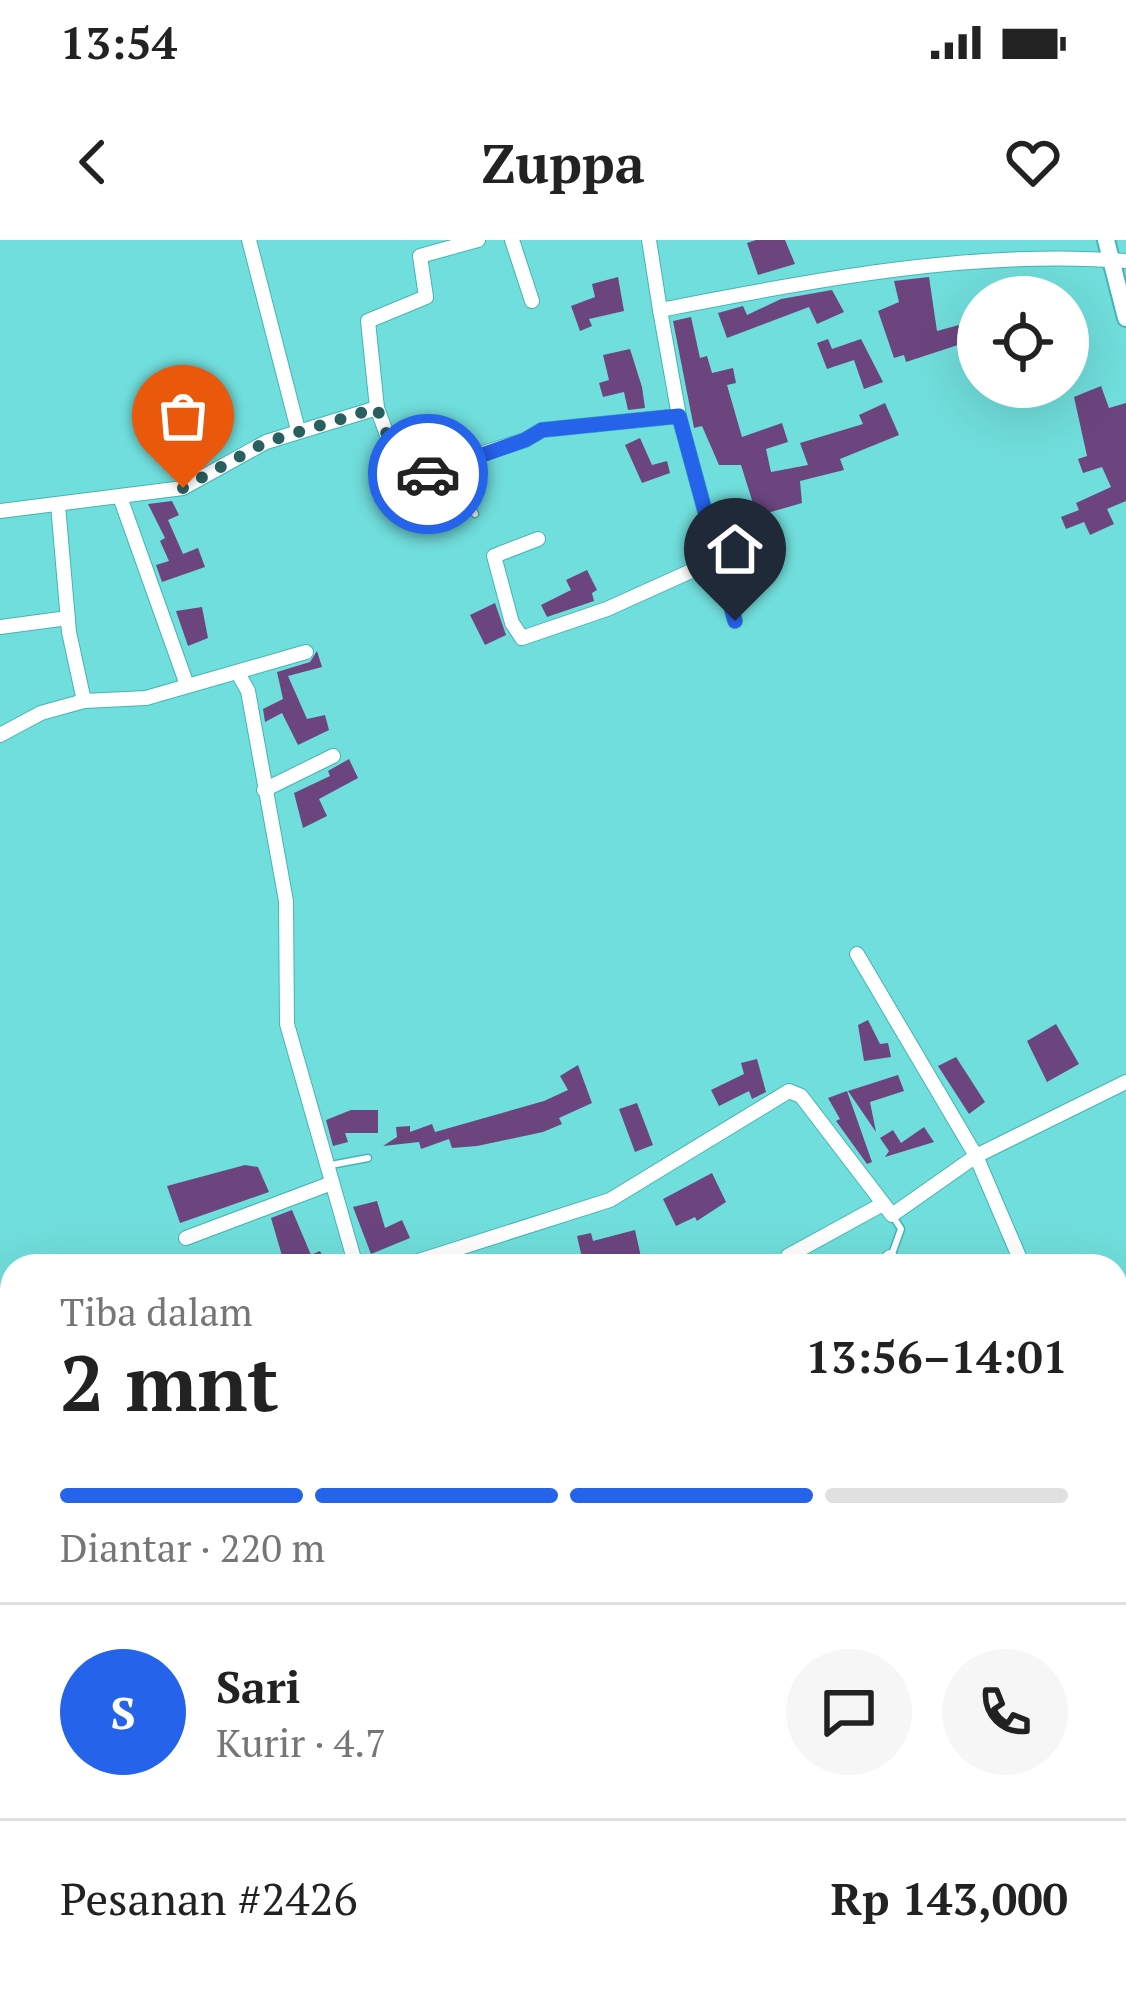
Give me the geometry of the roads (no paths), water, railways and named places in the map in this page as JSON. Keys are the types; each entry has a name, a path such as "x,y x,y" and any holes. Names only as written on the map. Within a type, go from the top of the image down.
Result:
{"street":[{"path":"249,240 298,430"},
{"path":"478,240 420,256 426,298 368,320 377,408 403,478 452,465 542,430 679,416"},
{"path":"512,240 532,301"},
{"path":"649,240 679,416 735,621"},
{"path":"1106,240 1117,260 1126,316"},
{"path":"660,310 871,274 1117,260"},
{"path":"0,511 183,488 298,430 377,408"},
{"path":"120,497 187,685"},
{"path":"58,505 68,618 84,701"},
{"path":"538,539 494,556 512,623 522,638 608,609 720,558"},
{"path":"0,627 68,618"},
{"path":"0,735 41,712 84,701 146,698 306,652"},
{"path":"239,675 248,692 286,901 287,1024 353,1254"},
{"path":"264,790 333,756"},
{"path":"856,954 976,1156 1018,1254"},
{"path":"792,1254 886,1210 976,1156 1126,1082"},
{"path":"441,1254 610,1200 789,1091 801,1096 886,1210"},
{"path":"186,1238 332,1183"}],"lane":[{"path":"452,465 475,514"},
{"path":"328,1165 368,1157"},
{"path":"886,1210 901,1229 900,1243 891,1254"}]}
